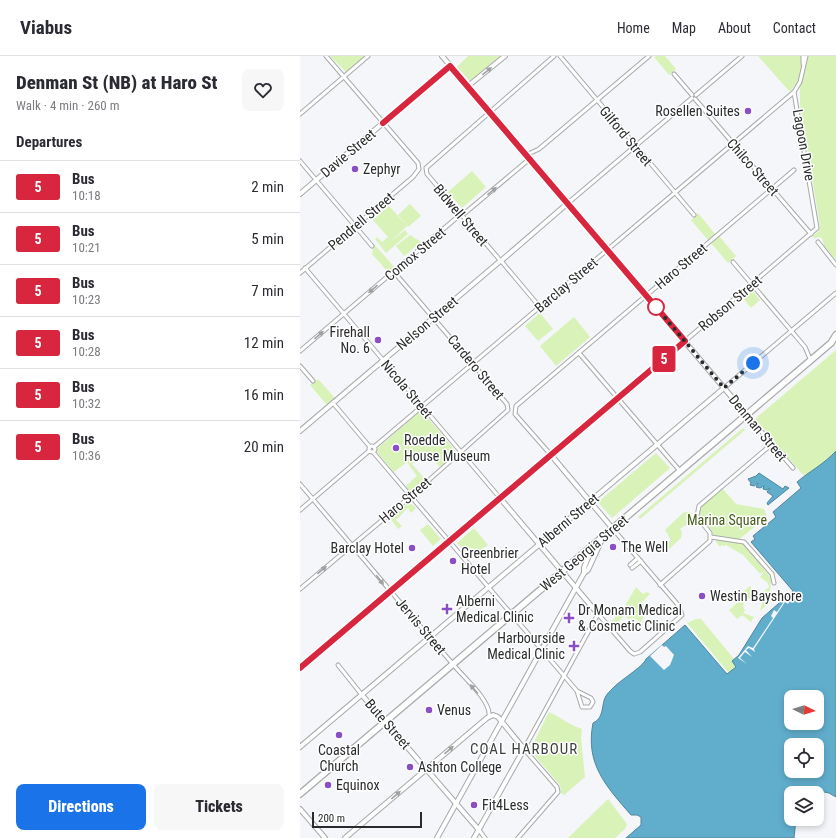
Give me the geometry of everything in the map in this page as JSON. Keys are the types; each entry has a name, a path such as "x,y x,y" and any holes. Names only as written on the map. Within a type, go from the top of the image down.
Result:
{"highway":[{"name":"West Georgia Street","path":"300,794 834,343 836,335"}],"street":[{"path":"326,56 383,123"},
{"path":"300,114 368,56"},
{"path":"468,86 505,56"},
{"path":"490,112 554,56"},
{"name":"Gilford Street","path":"560,56 635,147 694,215"},
{"path":"526,155 538,149 650,56"},
{"name":"Nelson Street","path":"300,431 742,56"},
{"path":"803,56 804,66"},
{"name":"Lagoon Drive","path":"806,56 800,82 794,92 818,224 817,229 812,234"},
{"name":"Denman Street","path":"444,57 450,66 793,468"},
{"name":"Davie Street","path":"300,194 450,66"},
{"name":"Chilco Street","path":"674,74 812,234"},
{"name":"Barclay Street","path":"374,447 794,92"},
{"name":"Bidwell Street","path":"490,112 428,164 426,169 427,174 540,306"},
{"name":"Pendrell Street","path":"300,273 413,177 419,169 418,163 383,123"},
{"path":"300,161 372,246"},
{"name":"Comox Street","path":"300,352 461,214 465,213 526,162 532,161"},
{"name":"Haro Street","path":"514,410 516,406 794,170"},
{"name":"Robson Street","path":"300,668 812,234"},
{"path":"818,242 836,265"},
{"path":"733,262 806,347 811,361"},
{"name":"Nicola Street","path":"305,268 343,315 562,572 634,654"},
{"name":"Cardero Street","path":"394,272 507,404 508,409"},
{"name":"Alberni Street","path":"300,747 836,293"},
{"path":"579,353 680,472"},
{"path":"300,366 313,381"},
{"path":"333,403 370,447 374,447 374,452"},
{"name":"Haro Street","path":"300,589 506,414 508,409"},
{"name":"Cardero Street","path":"514,410 515,414 681,609 682,614 640,652 634,654"},
{"path":"660,585 708,544 711,537 710,533 697,517 698,508 772,444"},
{"path":"300,510 369,451 370,447"},
{"path":"369,451 374,452 564,676 576,691 580,704 584,708 590,707 592,702 589,697 576,691"},
{"name":"Jervis Street","path":"300,484 489,707 489,716"},
{"path":"437,838 584,573 588,570 597,554 603,537"},
{"path":"711,537 744,542 772,574 774,583"},
{"path":"584,573 584,568 593,546"},
{"path":"631,567 639,560"},
{"path":"474,838 598,614"},
{"name":"Bute Street","path":"338,665 485,838"},
{"path":"580,704 583,697 589,697"},
{"path":"345,838 489,716 494,716 501,721 557,787 558,792 518,838"},
{"path":"300,809 325,838"}],"green space":[{"path":"330,56 365,56 346,72"},
{"path":"468,56 500,56 470,81 457,67"},
{"path":"665,56 676,69 669,75 654,57"},
{"path":"758,56 836,56 836,260 824,246 822,238 818,237 815,239 813,236 819,231 820,226 800,104 800,84 795,85 790,92"},
{"path":"472,171 486,187 462,208 448,192"},
{"path":"410,204 421,216 408,227 398,215"},
{"path":"389,206 407,226 391,241 405,230 408,234 386,253 375,239 377,237 382,242 388,237 373,220"},
{"path":"698,213 715,234 708,240 691,220"},
{"path":"410,235 421,242 404,256 396,246"},
{"path":"719,236 736,256 728,263 711,243"},
{"path":"374,244 395,268 389,273 372,254"},
{"path":"752,290 760,300 751,308 743,298"},
{"path":"540,313 553,329 538,341 525,326"},
{"path":"574,317 590,337 556,366 540,346"},
{"path":"836,350 836,451 825,463 804,476 756,418"},
{"path":"318,379 335,398 327,405 310,385"},
{"path":"420,411 423,412 457,453 440,467 426,452 412,464 425,479 410,492 406,486 417,476 407,462 394,472 377,452 377,449"},
{"path":"743,428 745,430 640,519 638,517"},
{"path":"656,453 670,468 612,518 598,502"},
{"name":"Marina Square","path":"723,489 736,504 764,509 767,517 738,540 714,537 712,531 699,514 702,506"},
{"path":"409,502 416,508 411,513 408,508 396,520 402,526 398,529 390,518"},
{"path":"684,512 691,512 694,520 680,529 682,532 681,538 665,553 661,550 671,540 665,530"},
{"path":"428,524 441,539 433,546 420,530"},
{"path":"474,528 488,545 471,558 457,543"},
{"path":"717,539 744,544 771,578 770,594 773,599 760,611 762,603 759,598 757,600 750,598 744,602 743,606 745,611 743,613 754,617 751,622 742,615 737,619 729,610 744,597 743,592 750,586 755,594 757,593 759,596 769,587 768,583 760,577 763,574 762,572 760,574 743,555 726,545 722,545 720,547 716,542"},
{"path":"636,587 643,594 647,592 650,594 642,602 649,614 644,615 641,622 633,618 628,619 625,615 618,622 621,628 619,631 611,622 625,606"},
{"path":"696,619 701,619 734,659 732,661 736,667 729,673 687,623"},
{"path":"549,712 582,729 581,738 585,777 564,795 561,793 560,785 530,750"},
{"path":"608,799 627,824 625,829 615,838 568,838"}],"water":[{"path":"836,451 836,797 824,792 824,786 784,786 784,826 795,826 794,838 626,838 641,825 641,817 631,815 613,794 600,774 592,751 591,738 593,723 597,721 601,714 604,699 616,685 641,666 646,659 685,625 727,674 736,667 732,661 739,655 762,618 793,591 751,542 755,539 753,536 776,517 773,512 801,488 797,482 822,464"},
{"path":"759,473 783,489 785,486 789,488 768,505 767,503 773,496 767,492 770,488 767,490 763,489 764,486 760,488 756,487 758,483 754,486 750,485 751,483 748,479"}],"pier":[{"path":"791,597 788,604 785,602 754,649 755,652 749,648 746,650 752,657 745,652 740,658 747,664 738,658 748,646 753,648 773,618 771,616 774,610 777,612 785,600 788,602"},
{"path":"662,645 664,647 666,646 674,655 670,665 664,670 650,656"}],"bus line":[{"name":"5","path":"300,668 685,341 450,66 383,123"}],"place":[{"name":"Rosellen Suites","path":"748,111"},
{"name":"Zephyr","path":"355,169"},
{"name":"Firehall No. 6","path":"378,340"},
{"name":"Roedde House Museum","path":"396,448"},
{"name":"The Well","path":"613,547"},
{"name":"Barclay Hotel","path":"412,548"},
{"name":"Greenbrier Hotel","path":"453,561"},
{"name":"Westin Bayshore","path":"702,596"},
{"name":"Alberni Medical Clinic","path":"447,609"},
{"name":"Dr Monam Medical & Cosmetic Clinic","path":"569,618"},
{"name":"Harbourside Medical Clinic","path":"574,646"},
{"name":"Venus","path":"429,710"},
{"name":"Coastal Church","path":"339,735"},
{"name":"Ashton College","path":"410,767"},
{"name":"Equinox","path":"328,785"},
{"name":"Fit4Less","path":"474,805"}],"district":[{"name":"COAL HARBOUR","path":"524,749"}],"route":[{"path":"656,307 724,388 753,363"}]}
